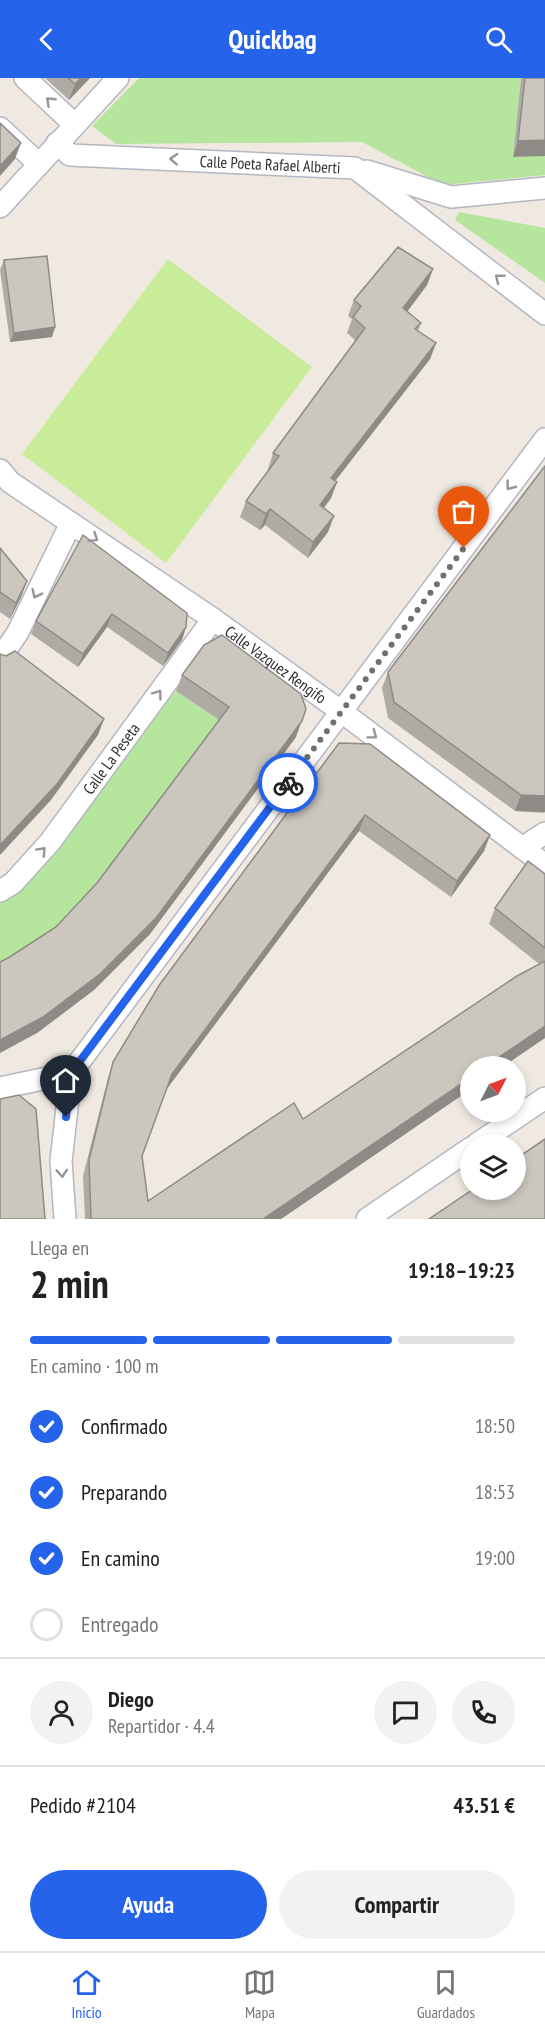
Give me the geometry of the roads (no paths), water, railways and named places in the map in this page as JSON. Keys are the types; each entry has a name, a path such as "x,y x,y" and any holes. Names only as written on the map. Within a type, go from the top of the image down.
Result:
{"street":[{"path":"25,78 74,124"},
{"path":"0,207 118,78"},
{"path":"0,128 39,164"},
{"name":"Calle Poeta Rafael Alberti","path":"57,143 70,155 355,168 545,314"},
{"path":"355,168 451,197 545,188"},
{"path":"65,1219 61,1161 71,1073 545,439"},
{"name":"Calle Vazquez Rengifo","path":"3,482 71,523 213,620 342,712 545,865"},
{"path":"0,659 18,632 71,523"},
{"name":"Calle La Peseta","path":"0,891 13,883 50,842 213,620"},
{"path":"522,848 545,833"},
{"path":"0,1088 71,1073"},
{"path":"492,1134 545,1098"},
{"path":"367,1219 460,1156"}]}
